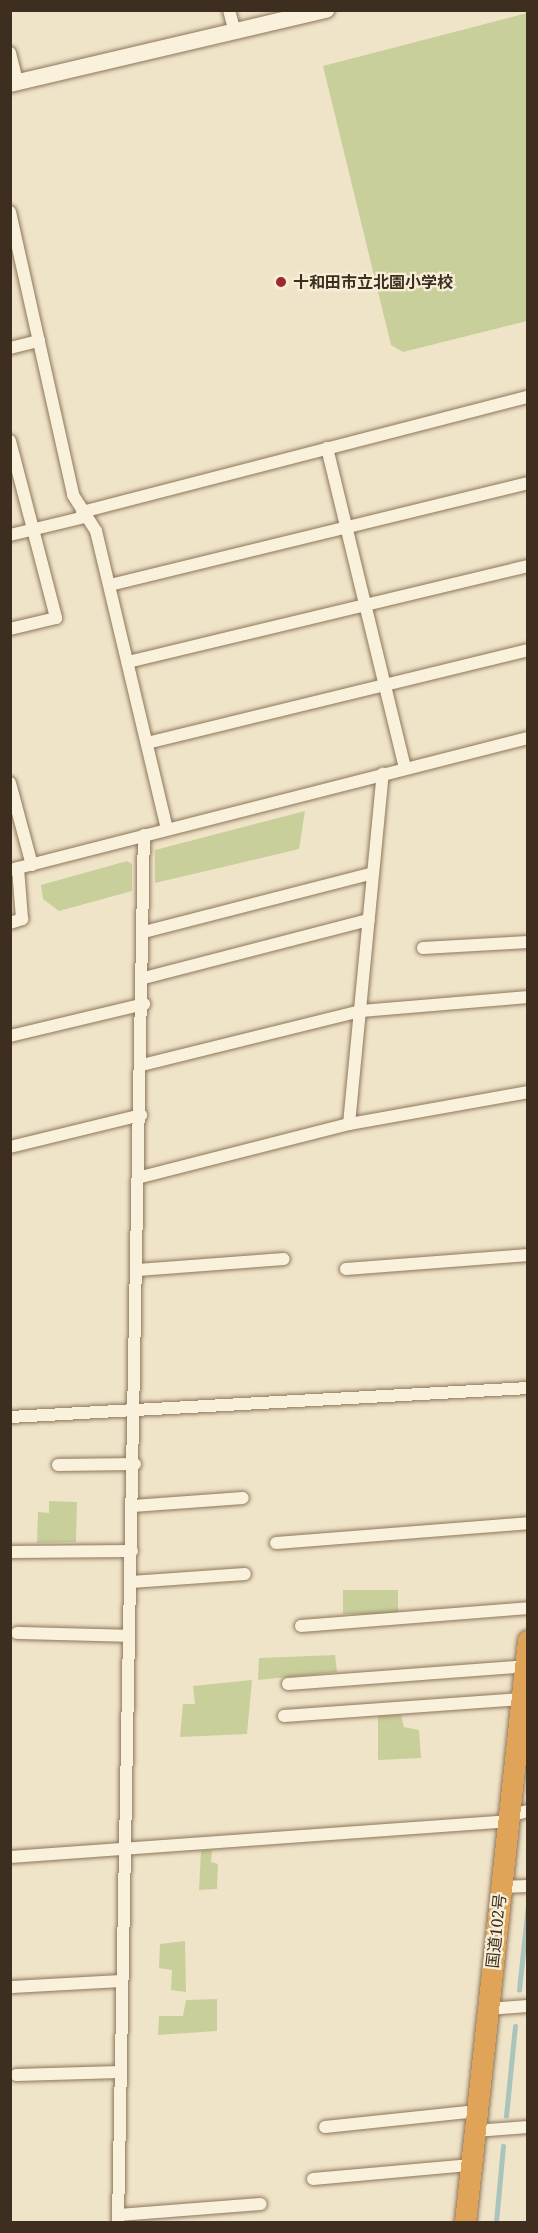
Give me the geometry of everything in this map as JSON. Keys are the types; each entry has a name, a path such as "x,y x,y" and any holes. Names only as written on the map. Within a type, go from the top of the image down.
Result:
{"highway":[{"name":"国道102号","path":"465,2223 501,1887 515,1816 521,1699 528,1640"}],"street":[{"path":"229,10 235,32"},
{"path":"10,54 14,83 315,12"},
{"path":"10,213 15,250 39,341 73,495 96,531 167,828"},
{"path":"10,348 39,341"},
{"path":"10,535 327,448 528,397"},
{"path":"10,441 56,618 10,629"},
{"path":"327,448 405,767"},
{"path":"110,585 528,483"},
{"path":"128,662 366,608 528,566"},
{"path":"147,742 528,650"},
{"path":"10,923 22,919 14,869 405,767 528,738"},
{"path":"349,1124 383,774"},
{"path":"10,783 32,865"},
{"path":"144,835 141,1177 124,1847 118,2219 261,2204"},
{"path":"144,932 373,873"},
{"path":"144,978 369,920"},
{"path":"423,948 528,942"},
{"path":"142,1065 361,1011 528,997"},
{"path":"10,1036 144,1004"},
{"path":"141,1177 349,1124 528,1092"},
{"path":"10,1147 141,1115"},
{"path":"346,1269 528,1256"},
{"path":"138,1270 284,1259"},
{"path":"10,1417 528,1388"},
{"path":"58,1465 135,1464"},
{"path":"133,1506 243,1498"},
{"path":"276,1543 528,1523"},
{"path":"10,1552 132,1551"},
{"path":"131,1582 245,1574"},
{"path":"301,1626 528,1608"},
{"path":"18,1633 129,1636"},
{"path":"288,1683 526,1666"},
{"path":"284,1716 521,1699"},
{"path":"10,1857 515,1816"},
{"path":"501,1887 528,1886"},
{"path":"12,1988 122,1981"},
{"path":"488,2009 528,2006"},
{"path":"16,2075 120,2072"},
{"path":"325,2127 476,2121 528,2127"},
{"path":"313,2179 471,2165"}],"green space":[{"path":"527,13 527,321 403,352 391,345 323,66"},
{"path":"305,811 299,849 155,883 155,850"},
{"path":"127,861 132,864 132,891 59,911 43,899 41,885"},
{"path":"49,1501 77,1502 76,1542 37,1543 38,1512 49,1513"},
{"path":"343,1590 398,1590 398,1614 343,1614"},
{"path":"335,1655 337,1672 258,1680 259,1658"},
{"path":"252,1680 247,1734 180,1737 183,1704 195,1704 193,1686"},
{"path":"401,1715 404,1727 419,1730 421,1758 378,1760 378,1716"},
{"path":"212,1850 211,1862 218,1864 217,1889 199,1890 201,1851"},
{"path":"185,1941 186,1992 171,1990 172,1970 159,1968 160,1944"},
{"path":"217,1999 217,2031 158,2035 159,2016 183,2016 186,2000"}],"waterway":[{"path":"519,1990 528,1904"},
{"path":"506,2116 515,2026"},
{"path":"496,2222 503,2146"}],"place":[{"name":"十和田市立北園小学校","path":"281,282"}]}
